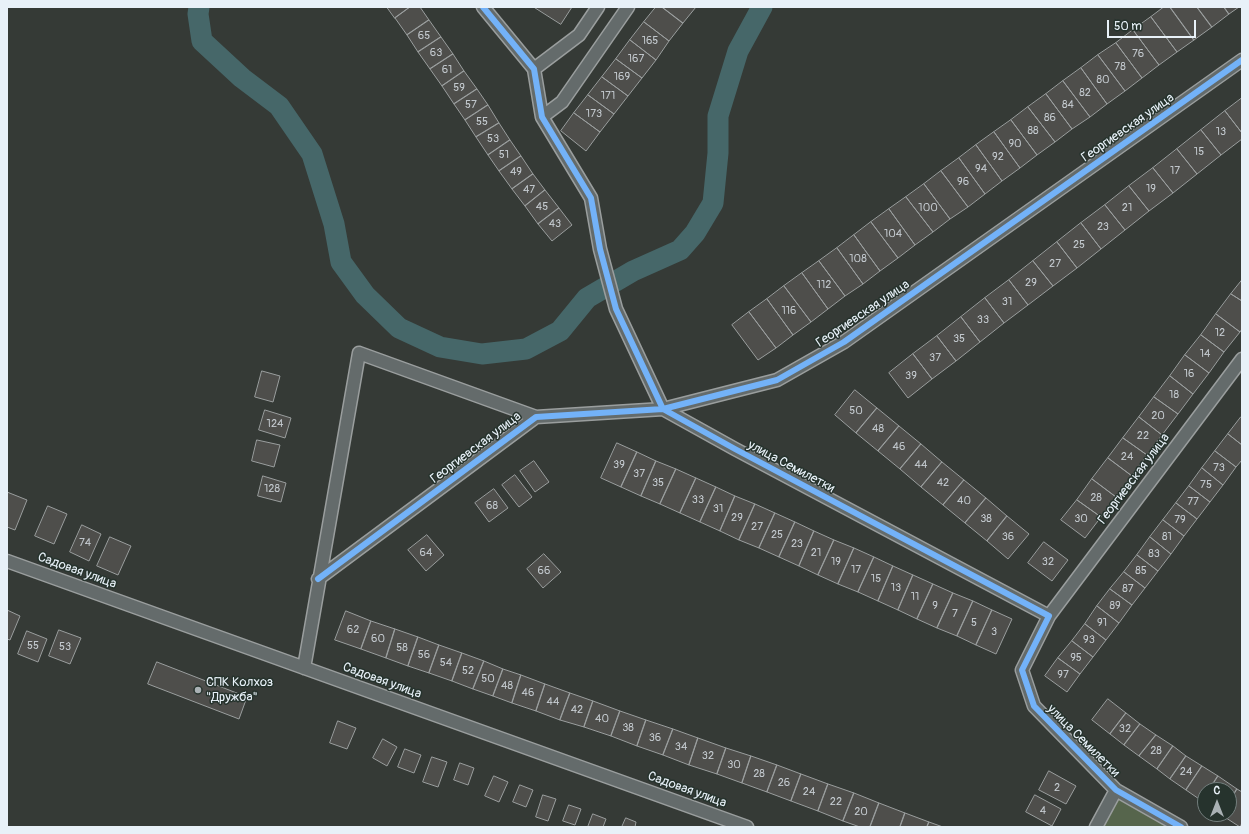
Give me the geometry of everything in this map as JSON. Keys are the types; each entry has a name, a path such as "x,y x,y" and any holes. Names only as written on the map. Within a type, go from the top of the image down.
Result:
{"street":[{"path":"483,7 534,69 542,117 591,198 600,249 616,309 663,409"},
{"path":"534,69 579,35 598,7"},
{"path":"542,117 562,102 628,7"},
{"name":"Георгиевская улица","path":"304,668 318,579 359,353 536,417 663,409 777,380 844,342 1242,60"},
{"name":"Георгиевская улица","path":"1049,616 1242,359"},
{"name":"улица Семилетки","path":"663,409 735,449 1049,616 1022,670 1034,706 1116,790 1181,827"},
{"name":"Георгиевская улица","path":"318,579 536,417"},
{"name":"Садовая улица","path":"7,561 747,827"},
{"path":"1096,827 1116,790"}],"green space":[{"path":"1116,795 1187,827 1098,827"}],"building":[{"path":"387,7 410,7 395,18"},
{"path":"410,7 420,7 429,20 407,35 395,18"},
{"path":"534,7 572,7 561,24"},
{"path":"656,7 662,7 683,23 669,41 644,22"},
{"path":"662,7 696,7 683,23"},
{"path":"1164,7 1170,7 1194,40 1177,52 1151,17"},
{"path":"1170,7 1197,7 1212,27 1194,40"},
{"path":"1197,7 1224,7 1229,14 1212,27"},
{"path":"1224,7 1239,7 1229,14"},
{"path":"1151,17 1177,52 1159,65 1133,30"},
{"path":"429,20 441,37 418,52 407,35"},
{"path":"644,22 669,41 656,60 630,40"},
{"path":"1133,30 1159,65 1142,78 1116,43"},
{"path":"441,37 453,54 430,69 418,52"},
{"path":"630,40 656,60 642,78 616,59"},
{"path":"1116,43 1142,78 1125,91 1098,55"},
{"path":"453,54 464,71 442,86 430,69"},
{"path":"1098,55 1125,91 1107,104 1081,68"},
{"path":"616,59 642,78 628,96 602,77"},
{"path":"1081,68 1107,104 1090,117 1063,81"},
{"path":"464,71 477,89 454,104 442,86"},
{"path":"602,77 628,96 614,114 588,95"},
{"path":"1063,81 1090,117 1072,129 1046,94"},
{"path":"477,89 488,105 465,120 454,104"},
{"path":"1046,94 1072,129 1055,142 1028,107"},
{"path":"588,95 614,114 600,132 574,113"},
{"path":"1242,98 1242,133 1225,111"},
{"path":"488,105 499,123 476,137 465,120"},
{"path":"1028,107 1055,142 1037,155 1011,120"},
{"path":"1225,111 1242,133 1242,139 1221,155 1201,130"},
{"path":"574,113 600,132 586,151 561,131"},
{"path":"1011,120 1037,155 1020,168 994,132"},
{"path":"499,123 510,140 488,155 476,137"},
{"path":"1201,130 1221,155 1197,174 1177,149"},
{"path":"994,132 1020,168 1002,181 976,145"},
{"path":"510,140 521,156 499,171 488,155"},
{"path":"976,145 1002,181 985,194 959,158"},
{"path":"1177,149 1197,174 1173,193 1153,168"},
{"path":"521,156 533,174 512,189 499,171"},
{"path":"959,158 985,194 968,207 941,171"},
{"path":"1153,168 1173,193 1149,211 1129,186"},
{"path":"941,171 968,207 950,219 924,184"},
{"path":"533,174 545,190 525,206 512,189"},
{"path":"924,184 950,219 933,232 906,197"},
{"path":"1129,186 1149,211 1125,230 1105,205"},
{"path":"545,190 559,208 538,224 525,206"},
{"path":"906,197 933,232 915,245 889,209"},
{"path":"1105,205 1125,230 1101,249 1081,223"},
{"path":"559,208 572,225 552,241 538,224"},
{"path":"889,209 915,245 898,258 871,222"},
{"path":"871,222 898,258 880,271 854,235"},
{"path":"1081,223 1101,249 1077,268 1057,242"},
{"path":"854,235 880,271 863,284 837,248"},
{"path":"1057,242 1077,268 1053,286 1033,261"},
{"path":"837,248 863,284 845,296 819,261"},
{"path":"819,261 845,296 828,309 802,273"},
{"path":"1033,261 1053,286 1028,305 1009,280"},
{"path":"802,273 828,309 811,322 784,286"},
{"path":"1009,280 1028,305 1004,323 985,298"},
{"path":"1242,280 1242,301 1231,294"},
{"path":"784,286 811,322 793,335 767,299"},
{"path":"1231,294 1242,301 1242,329 1240,332 1216,314"},
{"path":"985,298 1004,323 980,342 961,317"},
{"path":"767,299 793,335 776,348 749,312"},
{"path":"749,312 776,348 758,360 732,325"},
{"path":"1216,314 1240,332 1224,352 1201,335"},
{"path":"961,317 980,342 956,361 937,336"},
{"path":"1201,335 1224,352 1209,373 1185,355"},
{"path":"937,336 956,361 932,379 913,354"},
{"path":"913,354 932,379 908,398 889,373"},
{"path":"1185,355 1209,373 1193,394 1170,376"},
{"path":"262,371 280,376 273,402 255,397"},
{"path":"1170,376 1193,394 1178,414 1154,397"},
{"path":"855,390 877,408 856,433 835,415"},
{"path":"1154,397 1178,414 1162,435 1139,417"},
{"path":"877,408 899,426 878,451 856,433"},
{"path":"265,410 291,418 285,438 259,430"},
{"path":"1139,417 1162,435 1147,455 1123,438"},
{"path":"1242,417 1242,445 1228,434"},
{"path":"899,426 921,444 900,469 878,451"},
{"path":"1228,434 1242,445 1242,460 1236,467 1215,451"},
{"path":"1123,438 1147,455 1132,476 1108,458"},
{"path":"257,440 280,445 274,467 252,461"},
{"path":"617,443 637,452 621,487 601,478"},
{"path":"921,444 942,462 921,487 900,469"},
{"path":"1215,451 1236,467 1223,485 1202,468"},
{"path":"637,452 656,461 641,496 621,487"},
{"path":"1108,458 1132,476 1116,497 1092,479"},
{"path":"534,461 549,482 535,492 520,471"},
{"path":"656,461 676,469 660,504 641,496"},
{"path":"942,462 964,480 943,505 921,487"},
{"path":"1202,468 1223,485 1210,502 1189,486"},
{"path":"676,469 696,478 680,513 660,504"},
{"path":"515,475 532,497 519,507 502,485"},
{"path":"263,476 286,483 281,502 258,496"},
{"path":"696,478 716,487 700,522 680,513"},
{"path":"1092,479 1116,497 1101,517 1077,500"},
{"path":"964,480 986,498 965,523 943,505"},
{"path":"1189,486 1210,502 1197,519 1176,503"},
{"path":"716,487 735,496 720,531 700,522"},
{"path":"494,489 508,508 489,522 475,503"},
{"path":"7,492 27,500 15,530 7,527"},
{"path":"735,496 755,504 739,540 720,531"},
{"path":"986,498 1007,516 987,541 965,523"},
{"path":"1077,500 1101,517 1085,538 1061,520"},
{"path":"1176,503 1197,519 1184,536 1163,520"},
{"path":"755,504 775,513 759,548 739,540"},
{"path":"48,506 67,514 54,544 35,536"},
{"path":"775,513 795,522 779,557 759,548"},
{"path":"1007,516 1029,534 1008,559 987,541"},
{"path":"1163,520 1184,536 1171,554 1150,537"},
{"path":"795,522 814,531 799,566 779,557"},
{"path":"82,525 101,534 89,561 70,552"},
{"path":"814,531 834,540 818,575 799,566"},
{"path":"427,535 444,555 426,571 408,550"},
{"path":"110,537 131,546 118,575 97,566"},
{"path":"1150,537 1171,554 1158,571 1137,555"},
{"path":"834,540 854,548 838,584 818,575"},
{"path":"1044,542 1068,560 1052,581 1028,563"},
{"path":"854,548 874,557 858,592 838,584"},
{"path":"544,554 561,572 543,588 527,569"},
{"path":"1137,555 1158,571 1145,588 1124,572"},
{"path":"874,557 893,566 878,601 858,592"},
{"path":"893,566 913,575 898,610 878,601"},
{"path":"1124,572 1145,588 1132,605 1110,589"},
{"path":"913,575 933,584 917,619 898,610"},
{"path":"933,584 953,593 937,628 917,619"},
{"path":"1110,589 1132,605 1119,623 1097,606"},
{"path":"953,593 973,601 957,636 937,628"},
{"path":"973,601 992,610 976,645 957,636"},
{"path":"1097,606 1119,623 1106,640 1085,624"},
{"path":"7,610 20,616 10,640 7,639"},
{"path":"992,610 1012,619 996,654 976,645"},
{"path":"346,611 371,621 361,649 335,640"},
{"path":"371,621 395,629 386,658 361,649"},
{"path":"1085,624 1106,640 1093,657 1072,641"},
{"path":"395,629 418,637 408,666 386,658"},
{"path":"59,630 81,638 70,664 49,656"},
{"path":"27,631 47,639 38,662 18,654"},
{"path":"418,637 439,645 429,673 408,666"},
{"path":"1072,641 1093,657 1080,674 1058,658"},
{"path":"439,645 462,653 452,681 429,673"},
{"path":"462,653 484,661 473,689 452,681"},
{"path":"1058,658 1080,674 1067,692 1045,676"},
{"path":"484,661 503,669 493,696 473,689"},
{"name":"СПК Колхоз \"Дружба\"","path":"157,662 247,697 239,719 148,684"},
{"path":"503,669 521,675 512,703 493,696"},
{"path":"521,675 545,684 536,711 512,703"},
{"path":"545,684 570,693 560,720 536,711"},
{"path":"570,693 593,701 584,727 560,720"},
{"path":"1108,699 1126,713 1110,734 1092,720"},
{"path":"593,701 620,711 611,736 584,727"},
{"path":"620,711 646,720 637,746 611,736"},
{"path":"1126,713 1140,724 1124,745 1110,734"},
{"path":"646,720 673,729 663,755 637,746"},
{"path":"338,721 356,728 347,749 330,743"},
{"path":"1140,724 1156,735 1139,756 1124,745"},
{"path":"673,729 698,738 689,765 663,755"},
{"path":"1156,735 1173,746 1157,769 1139,756"},
{"path":"698,738 726,748 717,774 689,765"},
{"path":"383,739 397,747 387,766 373,758"},
{"path":"1173,746 1186,756 1170,779 1157,769"},
{"path":"726,748 751,756 742,783 717,774"},
{"path":"405,749 421,755 414,773 398,767"},
{"path":"751,756 777,765 767,792 742,783"},
{"path":"1186,756 1202,766 1186,790 1170,779"},
{"path":"432,757 447,762 438,787 423,782"},
{"path":"460,763 474,768 468,785 454,780"},
{"path":"777,765 801,774 791,801 767,792"},
{"path":"1202,766 1218,776 1214,782 1197,782 1197,798 1186,790"},
{"path":"1049,771 1076,786 1066,804 1039,790"},
{"path":"801,774 828,784 818,811 791,801"},
{"path":"494,776 508,782 499,802 485,796"},
{"path":"1218,776 1227,782 1214,782"},
{"path":"828,784 854,793 843,821 818,811"},
{"path":"520,785 533,790 526,807 513,802"},
{"path":"1237,789 1242,792 1242,823 1240,827 1232,822 1237,822"},
{"path":"854,793 879,803 870,827 860,827 843,821"},
{"path":"543,795 556,799 548,821 536,817"},
{"path":"1035,795 1061,809 1052,826 1026,812"},
{"path":"879,803 905,813 900,827 870,827"},
{"path":"569,805 581,809 575,825 563,821"},
{"path":"905,813 929,822 927,827 900,827"},
{"path":"593,814 606,819 603,827 588,827"},
{"path":"626,818 636,822 635,827 622,827"},
{"path":"929,822 943,827 927,827"}],"waterway":[{"path":"199,7 198,14 202,41 242,78 279,106 312,154 334,224 341,262 365,295 399,328 440,347 482,354 526,349 560,331 587,298 633,271 680,250 695,233 713,203 718,153 718,116 738,51 762,7"}],"cycle path":[{"path":"483,7 534,69 542,117 591,198 600,249 616,309 663,409 735,449 1049,616 1022,670 1034,706 1116,790 1181,827"},
{"path":"318,579 536,417 663,409 777,380 844,342 1242,60"}],"place":[{"name":"СПК Колхоз \"Дружба\"","path":"198,690"}]}
